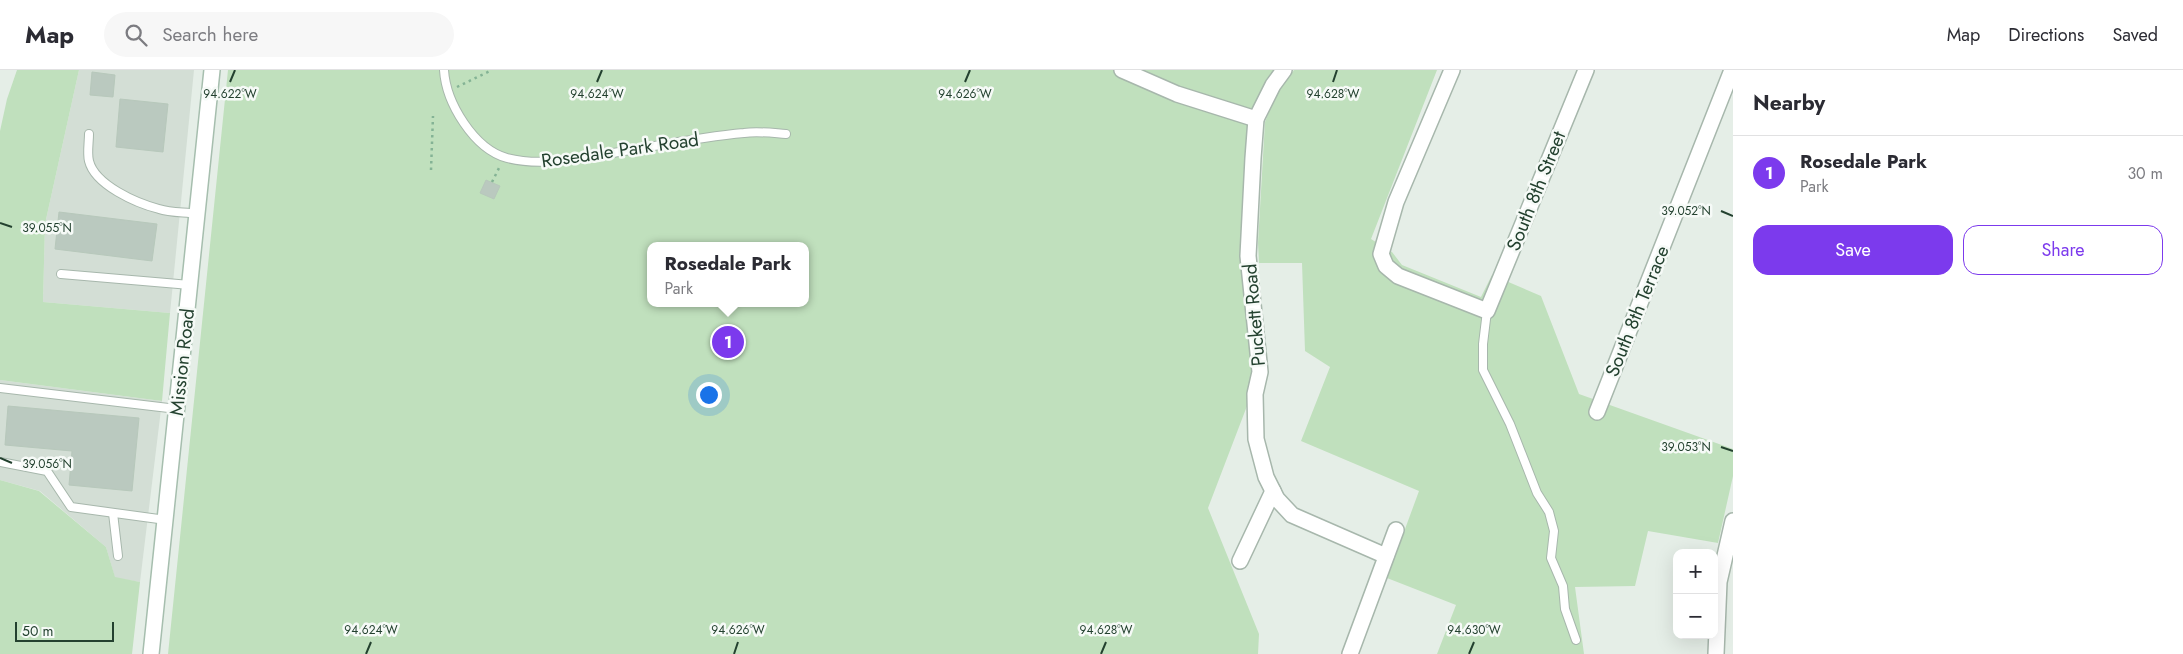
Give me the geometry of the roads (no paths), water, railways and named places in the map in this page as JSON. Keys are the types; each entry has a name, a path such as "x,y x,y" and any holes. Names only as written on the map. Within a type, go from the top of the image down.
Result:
{"street":[{"name":"Mission Road","path":"151,654 212,70"},
{"path":"1122,70 1176,94 1256,119"},
{"name":"Puckett Road","path":"1284,70 1273,85 1256,119 1248,256 1260,372 1255,394 1256,440 1266,477 1277,500 1292,515 1386,556"},
{"path":"1452,70 1396,202 1381,254 1386,266 1398,276 1487,311"},
{"name":"South 8th Street","path":"1487,311 1586,70"},
{"name":"South 8th Terrace","path":"1597,412 1732,70"},
{"path":"1240,561 1273,491"},
{"path":"1716,654 1719,582 1733,520"},
{"path":"1350,654 1396,530"}],"lane":[{"name":"Rosedale Park Road","path":"444,70 458,115 481,144 504,157 539,162 578,158 746,132 786,134"},
{"path":"89,134 88,160 96,176 108,186 160,210 197,214"},
{"path":"61,274 190,285"},
{"path":"1487,311 1483,344 1483,370 1510,424 1537,493 1549,512 1554,531 1551,558 1563,586 1565,609 1576,640"},
{"path":"0,388 177,409"},
{"path":"0,462 47,471 71,507 166,520"},
{"path":"113,513 118,556"}],"place":[{"name":"Rosedale Park","path":"728,342"}]}
